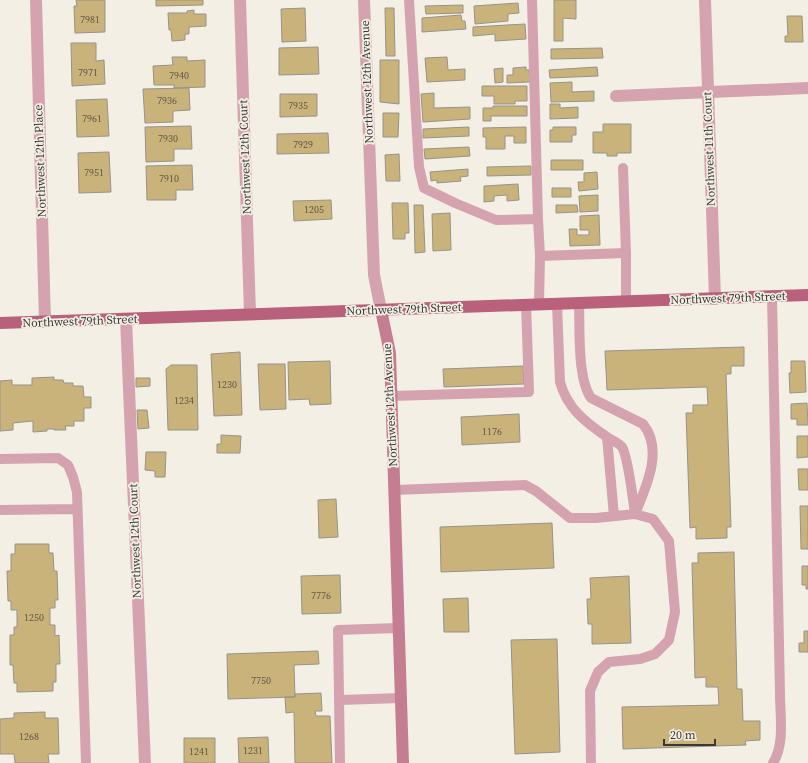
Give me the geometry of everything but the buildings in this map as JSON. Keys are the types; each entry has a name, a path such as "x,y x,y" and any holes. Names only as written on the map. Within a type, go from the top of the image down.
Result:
{"main road":[{"name":"Northwest 79th Street","path":"0,324 808,295"},
{"name":"Northwest 12th Avenue","path":"381,310 390,353 403,763"}],"street":[{"name":"Northwest 12th Place","path":"36,0 45,322"},
{"name":"Northwest 12th Court","path":"240,0 250,314"},
{"name":"Northwest 12th Avenue","path":"364,0 374,275 381,310"},
{"name":"Northwest 11th Court","path":"705,0 715,299"},
{"path":"616,96 808,88"},
{"name":"Northwest 12th Court","path":"126,319 145,763"}],"lane":[{"path":"409,0 419,167 424,188 496,220 538,219"},
{"path":"532,0 540,256 539,304"},
{"path":"623,168 626,302"},
{"path":"540,256 626,253"},
{"path":"772,296 780,694 780,744 777,757 773,763"},
{"path":"579,303 583,378 586,391 591,398 643,424 649,432 652,445 652,470 635,514"},
{"path":"391,396 529,392 526,304"},
{"path":"557,304 559,364 563,393 569,404 578,415 607,437 622,446 626,456 635,514"},
{"path":"607,437 614,516"},
{"path":"0,459 58,458 68,465 73,477 77,492 86,763"},
{"path":"395,490 524,485 536,491 570,518 596,518 635,514 653,519 669,540 675,612 669,640 655,654 640,659 609,662 598,672 590,691 591,763"},
{"path":"0,510 77,509"},
{"path":"340,763 338,630 398,628"},
{"path":"340,700 401,698"}]}
